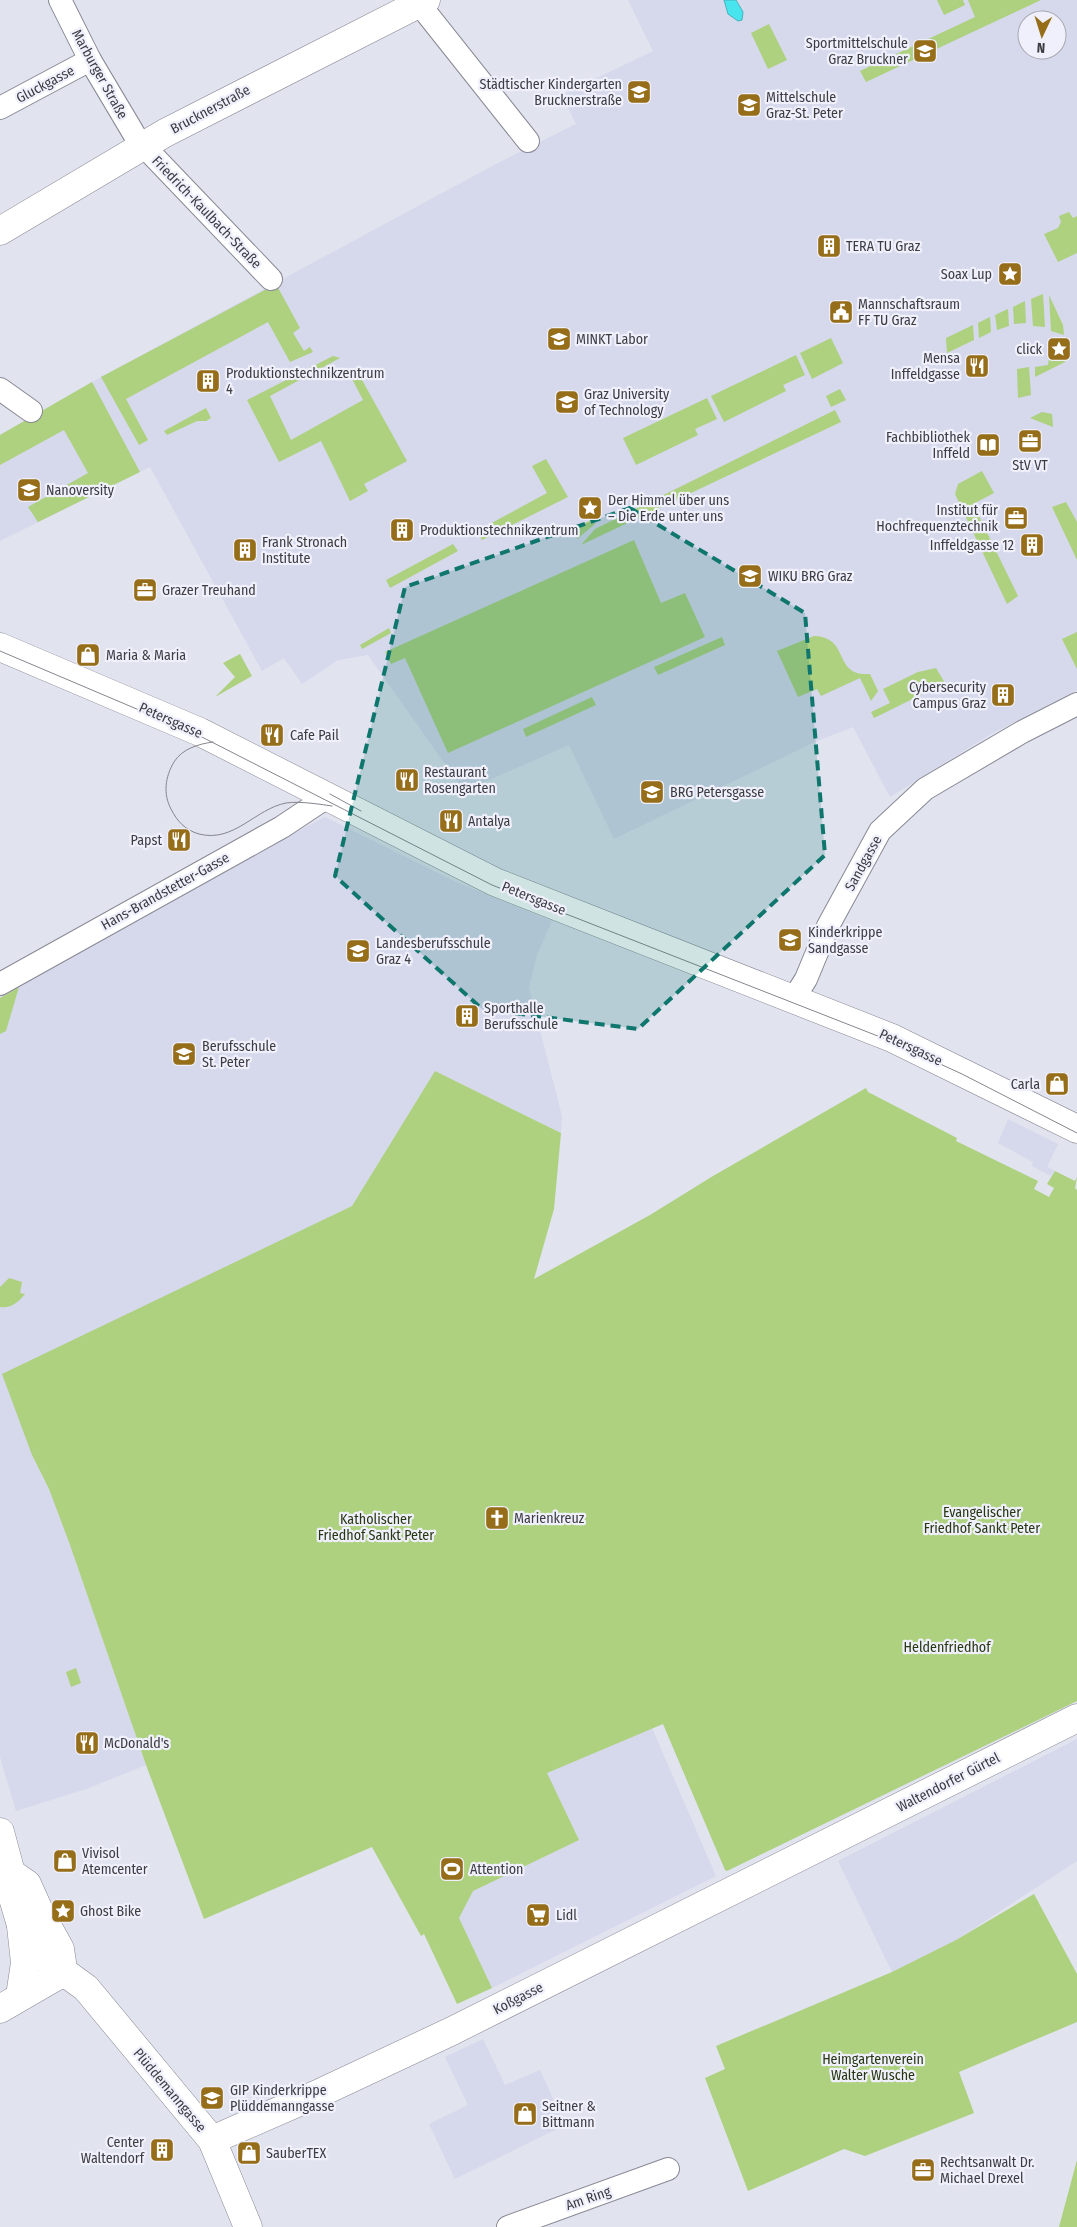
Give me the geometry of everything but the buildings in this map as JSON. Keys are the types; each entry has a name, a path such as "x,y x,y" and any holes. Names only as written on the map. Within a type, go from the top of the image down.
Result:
{"main road":[{"name":"Brucknerstraße","path":"0,231 144,146 286,69 420,1"},
{"name":"Petersgasse","path":"0,647 200,732 495,882 892,1038 1077,1129"},
{"name":"Waltendorfer Gürtel","path":"819,1846 1077,1718"},
{"name":"Plüddemanngasse","path":"0,1832 5,1876 21,1925 46,1959 86,1988 212,2140 248,2227"},
{"name":"Koßgasse","path":"212,2140 322,2092 452,2031 819,1846"},
{"path":"5,1876 27,1884 40,1913 60,1949 64,1972 10,2003"},
{"path":"10,2003 26,1963 21,1925"}],"street":[{"name":"Marburger Straße","path":"60,0 90,60 134,134 144,146"},
{"path":"420,1 528,141"},
{"name":"Gluckgasse","path":"0,108 90,60"},
{"name":"Friedrich-Kaulbach-Straße","path":"144,146 270,278"},
{"path":"0,389 31,411"},
{"name":"Sandgasse","path":"794,998 806,979 828,926 880,831 925,789 1022,732 1077,704"},
{"name":"Hans-Brandstetter-Gasse","path":"0,984 282,827 327,797"},
{"name":"Am Ring","path":"508,2227 668,2170"}],"highlighted area":[{"path":"630,508 805,613 825,855 638,1029 482,1009 335,876 405,587"}],"shaded area":[{"name":"Graz University of Technology","path":"628,0 1077,0 1077,690 991,734 890,797 853,727 817,741 614,839 569,745 464,791 368,655 338,660 302,684 284,658 262,671 150,467 0,541 0,435 101,377 496,164 576,124 562,95 653,51"},
{"name":"Berufsschule St. Peter","path":"325,817 456,882 552,921 537,955 529,988 562,1116 561,1133 435,1071 352,1206 152,1303 32,1455 49,1489 70,1545 146,1765 86,1789 16,1811 0,1757 0,997 142,913"},
{"path":"1008,1119 1058,1144 1047,1167 1055,1171 1051,1176 1032,1166 1033,1162 998,1143"},
{"path":"652,1728 716,1876 492,1988 459,1918 472,1891 579,1840 546,1773"},
{"path":"1077,1739 1077,1861 956,1940 892,1972 838,1861"},
{"path":"483,2039 505,2085 540,2070 565,2125 455,2179 429,2124 468,2105 445,2057"}],"green space":[{"path":"937,0 963,0 965,5 944,15"},
{"path":"968,0 1041,0 866,82 860,71 975,17"},
{"path":"769,24 787,60 768,69 751,33"},
{"path":"1069,212 1073,218 1077,216 1077,253 1058,262 1044,234 1058,228 1061,222 1059,216"},
{"path":"276,284 300,328 293,333 304,351 310,347 313,352 290,362 268,322 126,399 148,440 139,445 101,377"},
{"path":"1043,294 1045,327 1033,326 1031,299"},
{"path":"1049,295 1063,325 1064,335 1051,331"},
{"path":"1025,301 1026,323 1014,324 1013,307"},
{"path":"1008,309 1009,326 997,330 995,315"},
{"path":"990,317 991,332 979,338 978,323"},
{"path":"973,325 974,340 947,353 946,338"},
{"path":"831,338 843,363 812,379 800,353"},
{"path":"1065,351 1065,362 1035,377 1035,367 1048,365 1049,358"},
{"path":"796,355 805,375 783,385 786,391 724,422 711,396"},
{"path":"333,356 340,358 270,396 291,440 363,400 351,377 362,380 407,461 364,484 368,491 350,501 321,441 279,462 247,400"},
{"path":"1029,367 1031,395 1018,398 1017,369"},
{"path":"92,382 140,472 38,522 28,507 88,473 64,430 0,465 0,435"},
{"path":"840,389 846,400 831,407 826,396"},
{"path":"707,398 717,419 695,429 698,435 636,465 623,438"},
{"path":"206,408 211,418 206,421 197,421 167,435 164,431"},
{"path":"835,410 841,422 581,545 595,529"},
{"path":"1042,412 1052,414 1053,427 1030,418"},
{"path":"546,459 568,497 482,540 477,531 547,493 532,466"},
{"path":"982,471 994,493 973,504 1018,596 1007,604 955,494 958,484"},
{"path":"1066,502 1077,522 1077,560 1052,507"},
{"path":"593,519 595,524 577,539 573,529"},
{"path":"634,540 661,603 685,593 705,637 448,753 405,658 391,664 385,652"},
{"path":"453,544 458,551 390,588 386,580"},
{"path":"389,628 391,633 362,649 360,645"},
{"path":"1077,632 1077,669 1062,639"},
{"path":"814,636 825,638 833,643 850,669 858,673 870,674 878,691 871,701 860,678 821,696 817,689 798,697 777,651"},
{"path":"722,637 725,645 658,675 654,667"},
{"path":"240,654 252,676 215,697 235,677 223,663"},
{"path":"936,668 945,683 874,718 871,712 890,703 883,689 918,672"},
{"path":"592,697 596,705 526,737 523,729"},
{"path":"19,987 6,1031 0,1034 0,998"},
{"name":"Katholischer Friedhof Sankt Peter","path":"435,1071 561,1133 554,1209 534,1279 650,1215 713,1176 866,1088 868,1092 957,1138 956,1141 1038,1181 1034,1189 1049,1197 1054,1188 1047,1184 1055,1171 1075,1181 1077,1177 1075,1188 1077,1190 1077,1701 727,1871 663,1724 547,1773 579,1840 473,1891 459,1918 492,1988 457,2004 424,1934 421,1936 372,1847 204,1919 146,1765 70,1545 49,1489 32,1455 2,1374 352,1206"},
{"path":"9,1278 22,1282 20,1293 25,1294 14,1304 0,1307 0,1287"},
{"path":"76,1668 81,1683 71,1687 66,1672"},
{"name":"Heimgartenverein Walter Wusche","path":"1034,1894 1077,1974 1077,2022 959,2072 974,2113 865,2156 844,2149 748,2191 705,2078 725,2069 716,2046 892,1972 956,1940"},
{"path":"1077,2160 1077,2227 1059,2227"}],"water":[{"path":"724,0 736,0 743,12 742,20 738,21 728,14"}],"tram line":[{"path":"0,651 198,735 492,885 888,1040 962,1074 1077,1133"},
{"path":"213,742 186,750 177,757 167,780 168,803 179,821 190,830 199,834 223,834 234,830 275,806 291,802 332,806"},
{"path":"330,794 361,811"}],"place":[{"name":"Sportmittelschule Graz Bruckner","path":"925,51"},
{"name":"Städtischer Kindergarten Brucknerstraße","path":"639,92"},
{"name":"Mittelschule Graz-St. Peter","path":"749,105"},
{"name":"TERA TU Graz","path":"829,246"},
{"name":"Soax Lup","path":"1010,274"},
{"name":"Mannschaftsraum FF TU Graz","path":"841,312"},
{"name":"MINKT Labor","path":"559,339"},
{"name":"click","path":"1059,349"},
{"name":"Mensa Inffeldgasse","path":"977,366"},
{"name":"Produktionstechnikzentrum 4","path":"208,381"},
{"name":"Graz University of Technology","path":"567,402"},
{"name":"StV VT","path":"1030,441"},
{"name":"Fachbibliothek Inffeld","path":"988,445"},
{"name":"Nanoversity","path":"29,490"},
{"name":"Der Himmel über uns – Die Erde unter uns","path":"590,508"},
{"name":"Institut für Hochfrequenztechnik","path":"1016,518"},
{"name":"Produktionstechnikzentrum","path":"402,530"},
{"name":"Inffeldgasse 12","path":"1032,545"},
{"name":"Frank Stronach Institute","path":"245,550"},
{"name":"WIKU BRG Graz","path":"750,576"},
{"name":"Grazer Treuhand","path":"145,590"},
{"name":"Maria & Maria","path":"88,655"},
{"name":"Cybersecurity Campus Graz","path":"1003,695"},
{"name":"Cafe Pail","path":"272,735"},
{"name":"Restaurant Rosengarten","path":"407,780"},
{"name":"BRG Petersgasse","path":"652,792"},
{"name":"Antalya","path":"451,821"},
{"name":"Papst","path":"179,840"},
{"name":"Kinderkrippe Sandgasse","path":"790,940"},
{"name":"Landesberufsschule Graz 4","path":"358,951"},
{"name":"Sporthalle Berufsschule","path":"467,1016"},
{"name":"Berufsschule St. Peter","path":"184,1054"},
{"name":"Carla","path":"1057,1084"},
{"name":"Marienkreuz","path":"497,1518"},
{"name":"McDonald's","path":"87,1743"},
{"name":"Vivisol Atemcenter","path":"65,1861"},
{"name":"Attention","path":"452,1869"},
{"name":"Ghost Bike","path":"63,1911"},
{"name":"Lidl","path":"538,1915"},
{"name":"GIP Kinderkrippe Plüddemanngasse","path":"212,2098"},
{"name":"Seitner & Bittmann","path":"525,2114"},
{"name":"Center Waltendorf","path":"162,2150"},
{"name":"SauberTEX","path":"249,2153"},
{"name":"Rechtsanwalt Dr. Michael Drexel","path":"923,2170"}],"park label":[{"name":"Evangelischer Friedhof Sankt Peter","path":"982,1520"},
{"name":"Heldenfriedhof","path":"947,1647"}]}
